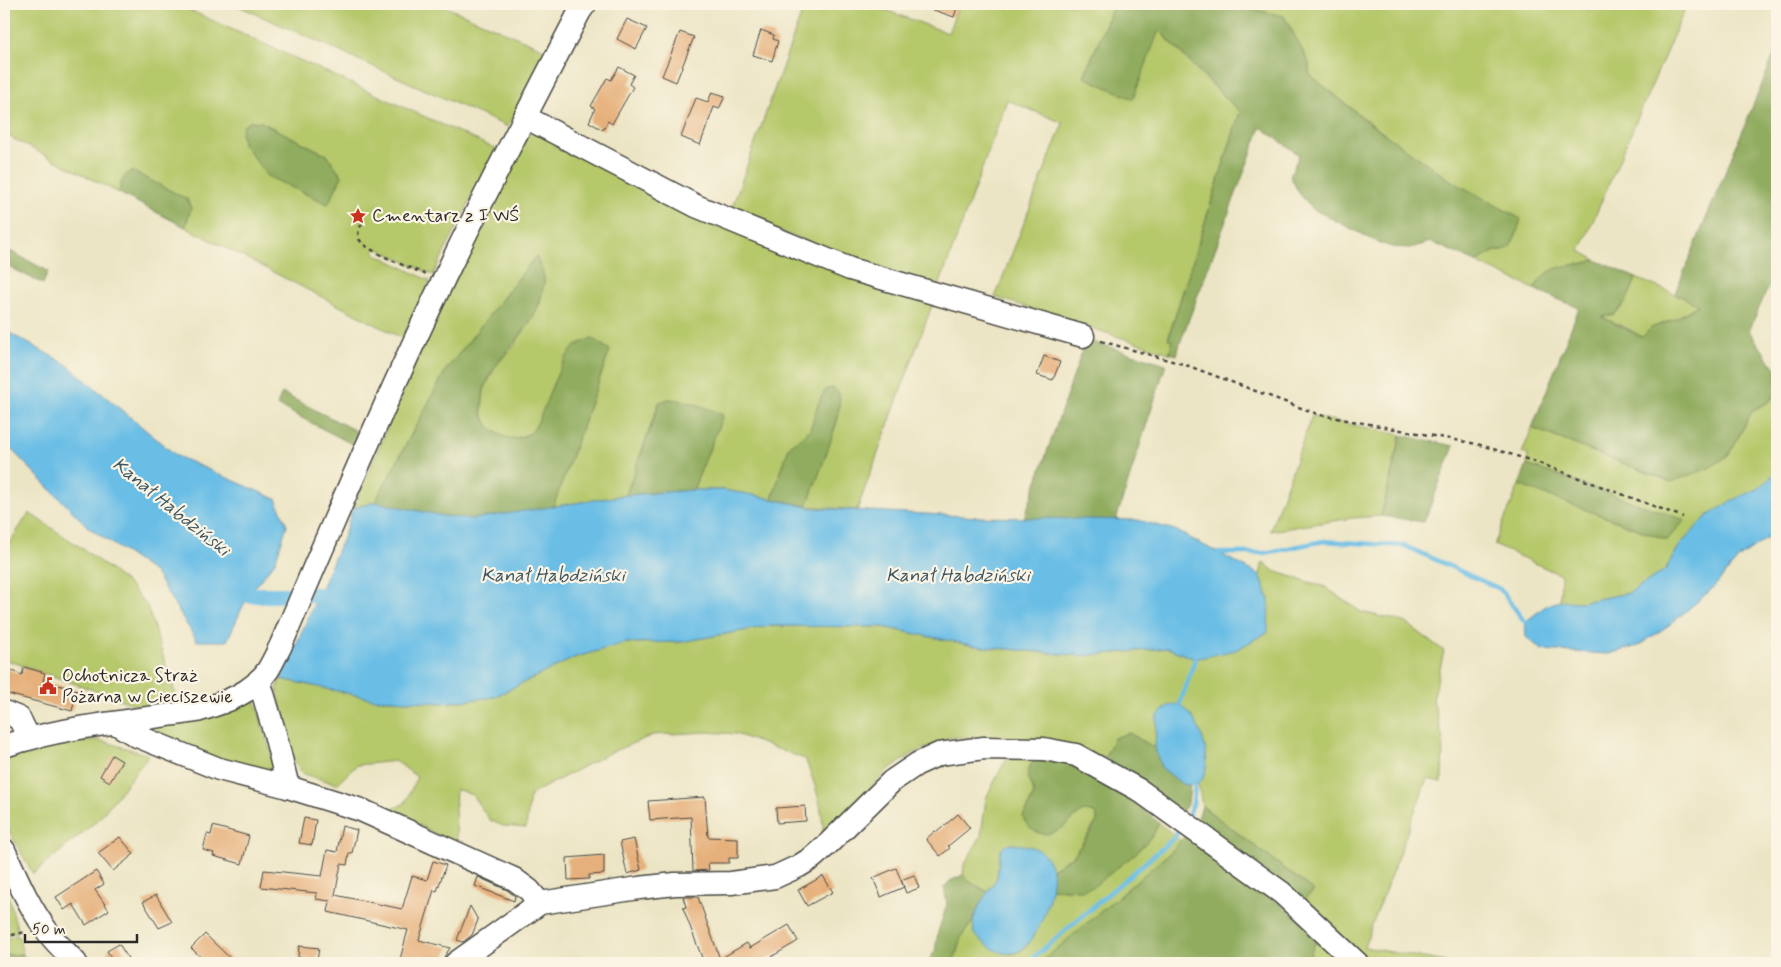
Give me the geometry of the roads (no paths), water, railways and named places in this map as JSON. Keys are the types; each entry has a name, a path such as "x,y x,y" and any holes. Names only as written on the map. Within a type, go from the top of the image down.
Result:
{"street":[{"path":"4,746 29,738 214,706 245,692 268,670 281,645 359,464 442,282 525,117 585,4"},
{"path":"525,117 696,206 850,269 1083,336"},
{"path":"259,680 288,787"},
{"path":"4,712 19,718 29,738"},
{"path":"115,723 137,736 219,769 288,787 361,810 514,879 529,890 540,903"},
{"path":"456,963 540,903 675,884 731,883 775,877 799,866 817,853 892,781 917,764 939,754 984,748 1018,748 1044,749 1076,755 1139,790 1282,893 1357,963"},
{"path":"4,850 32,908 50,935 76,963"},
{"path":"32,908 36,929 56,963"}],"water":[{"path":"4,330 66,364 177,456 276,499 287,525 275,562 248,595 227,641 197,641 155,573 88,527 4,442"},
{"path":"1777,472 1777,535 1766,539 1739,558 1712,589 1672,623 1638,646 1608,654 1542,650 1526,637 1525,622 1547,605 1560,601 1581,602 1629,593 1665,570 1680,545 1706,517 1735,499 1758,489"},
{"path":"693,490 723,490 813,508 981,517 1138,520 1175,530 1260,575 1269,599 1268,632 1236,650 1195,659 1168,648 1082,656 975,646 883,627 770,626 681,642 626,643 576,657 494,697 443,703 375,699 281,679 343,538 353,508 375,502 444,516 473,519 626,495"},
{"path":"1180,704 1193,718 1205,748 1206,769 1202,779 1195,786 1182,784 1161,767 1155,748 1157,716 1168,706"},
{"path":"1005,845 1030,846 1045,855 1052,869 1051,890 1043,917 1030,941 1022,949 1014,953 1003,953 992,948 974,934 973,921 980,904 997,878 1000,852"}],"waterway":[{"path":"1215,557 1219,553 1265,553 1324,541 1405,546 1500,589 1525,622 1529,622"},
{"name":"Kanał Habdziński","path":"231,581 248,595 339,595"},
{"path":"1180,704 1195,659"},
{"path":"1188,816 1193,804 1195,786"},
{"path":"1027,963 1174,838 1181,827"}],"place":[{"name":"Cmentarz z I WŚ","path":"358,216"},
{"name":"Ochotnicza Straż Pożarna w Cieciszewie","path":"48,686"}]}
